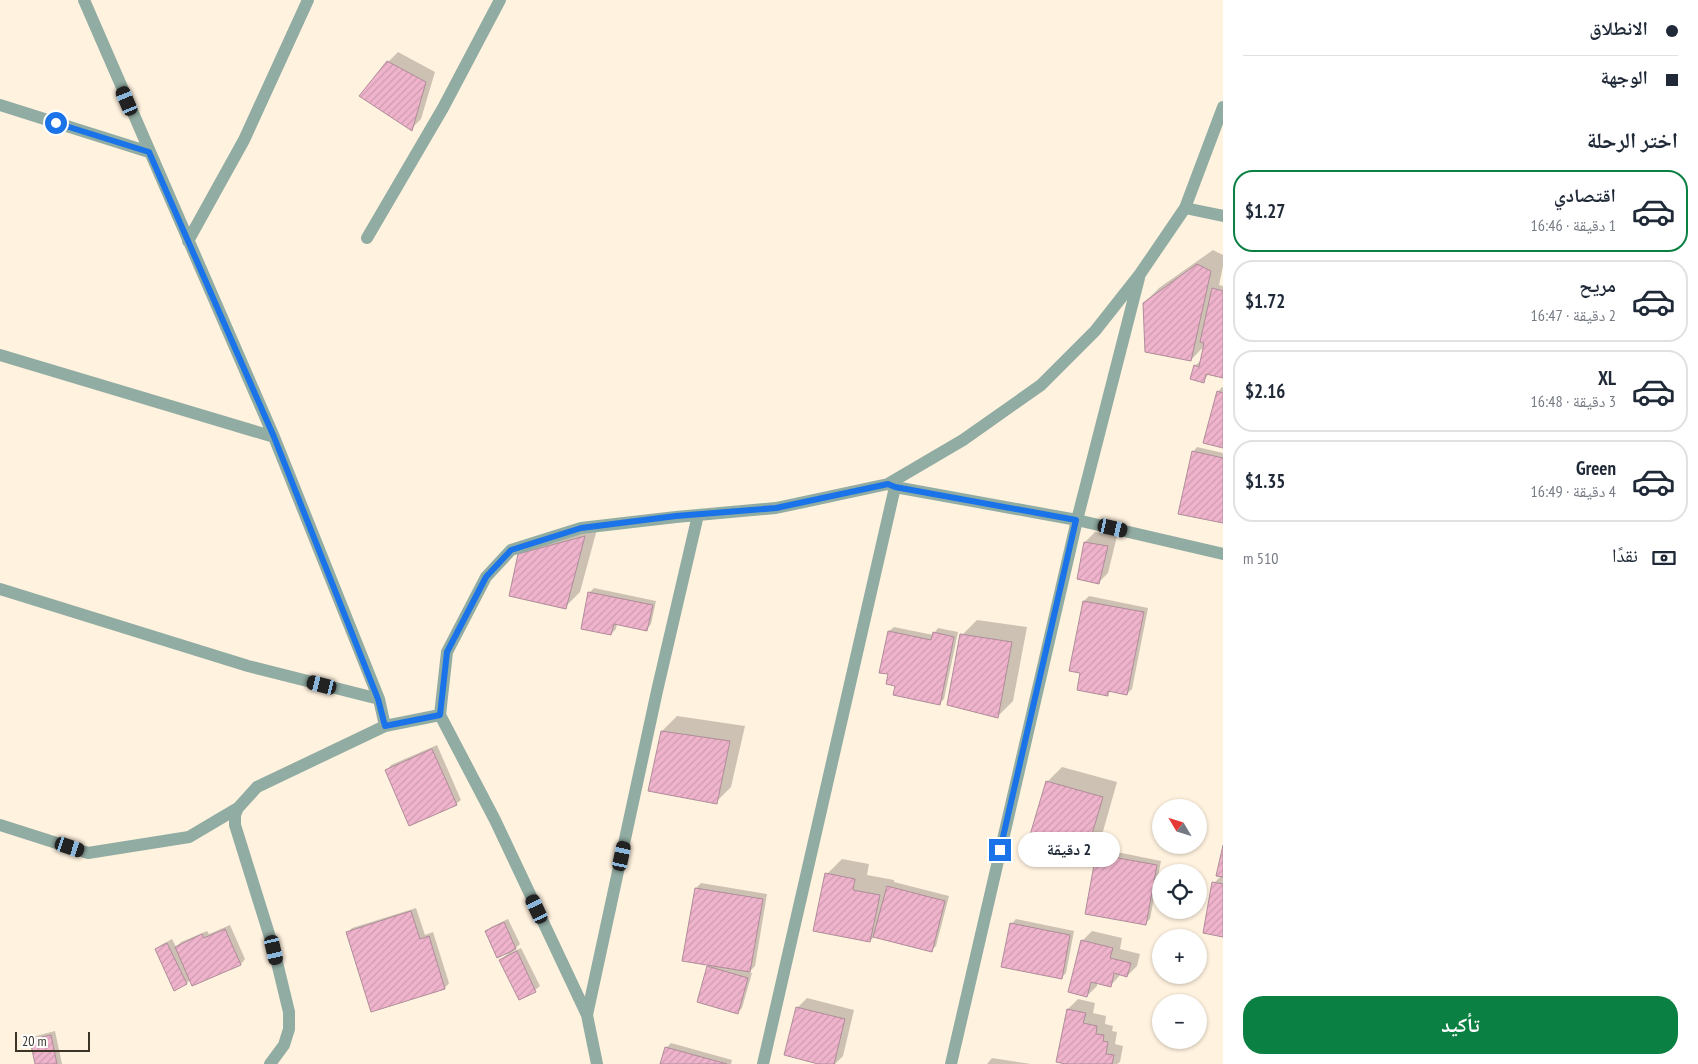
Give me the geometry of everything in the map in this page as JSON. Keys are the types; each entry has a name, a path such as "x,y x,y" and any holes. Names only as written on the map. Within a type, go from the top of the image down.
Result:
{"street":[{"path":"84,0 274,437 378,699 385,726"},
{"path":"188,241 244,140 308,0"},
{"path":"366,238 443,108 500,0"},
{"path":"0,105 149,152"},
{"path":"597,1064 587,1015 495,820 440,715 447,652 486,577 511,550 581,528 776,508 891,485 963,440 1041,385 1095,331 1140,274 1185,208 1223,108"},
{"path":"1185,208 1223,216"},
{"path":"951,1064 1076,520 1140,274"},
{"path":"0,355 274,437"},
{"path":"891,485 1076,520 1223,554"},
{"path":"763,1064 891,485"},
{"path":"587,1015 657,691 698,515"},
{"path":"0,589 248,666 378,699"},
{"path":"0,825 88,853 189,837 238,808 257,787 385,726 440,715"},
{"path":"238,808 235,815 235,825 274,950 289,1012 289,1029 284,1045 270,1064"}],"building":[{"path":"387,61 426,82 412,131 359,96"},
{"path":"1197,264 1211,271 1191,361 1145,352 1143,303"},
{"path":"1212,288 1223,291 1223,378 1206,374 1204,383 1190,379 1194,365 1199,367 1204,343 1200,342"},
{"path":"1217,391 1223,393 1223,448 1203,443"},
{"path":"1192,451 1223,458 1223,523 1178,514"},
{"path":"585,536 566,609 509,596 518,554"},
{"path":"1084,542 1108,546 1099,584 1077,579"},
{"path":"588,592 653,605 647,631 614,624 611,635 581,629"},
{"path":"1083,601 1144,612 1127,695 1108,691 1108,696 1077,690 1080,673 1069,671"},
{"path":"888,631 931,640 933,632 954,637 940,705 893,695 895,686 886,684 888,674 879,673"},
{"path":"960,634 1012,642 998,718 947,705"},
{"path":"661,731 730,741 717,804 648,791"},
{"path":"432,749 457,805 409,826 385,770"},
{"path":"1046,781 1103,797 1087,851 1030,835"},
{"path":"1223,845 1223,877 1216,876"},
{"path":"1096,854 1152,864 1152,892 1146,925 1085,914"},
{"path":"825,873 855,879 853,890 880,895 870,942 813,931"},
{"path":"1212,882 1223,884 1223,937 1207,934 1207,929 1204,929 1207,919"},
{"path":"887,886 945,901 932,952 873,937"},
{"path":"695,888 763,899 750,972 682,961"},
{"path":"411,911 420,939 429,936 445,989 371,1012 346,932"},
{"path":"504,922 516,949 497,958 485,931"},
{"path":"1010,923 1070,935 1062,979 1001,967"},
{"path":"225,929 241,965 192,986 175,947 202,934 204,938"},
{"path":"1081,940 1113,948 1110,958 1131,963 1127,977 1114,973 1111,987 1091,982 1087,997 1068,992"},
{"path":"167,943 187,984 174,991 155,949"},
{"path":"517,951 536,992 519,1000 499,960"},
{"path":"707,966 748,978 738,1014 697,1002"},
{"path":"796,1007 845,1019 834,1064 818,1064 784,1055"},
{"path":"1067,1009 1086,1013 1083,1023 1097,1026 1096,1034 1104,1035 1103,1041 1108,1042 1106,1054 1114,1055 1112,1064 1066,1064 1056,1062"},
{"path":"51,1035 57,1064 35,1064 30,1040"},
{"path":"665,1047 727,1064 660,1064"}],"route":[{"path":"56,123 149,152 274,437 378,699 385,726 440,715 447,652 486,577 511,550 581,528 676,516 776,508 888,484 895,487 1076,520 1000,850"}]}
